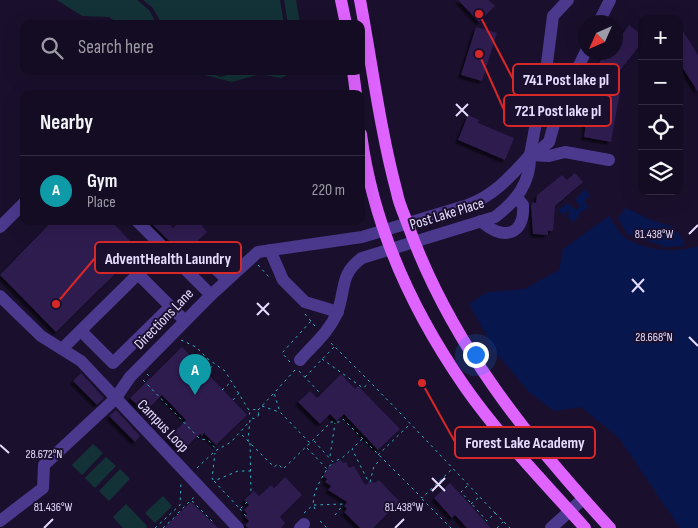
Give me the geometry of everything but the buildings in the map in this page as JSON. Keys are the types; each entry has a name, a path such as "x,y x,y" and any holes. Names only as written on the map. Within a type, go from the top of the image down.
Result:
{"main road":[{"path":"341,0 345,20"},
{"path":"360,0 363,20"},
{"path":"365,29 383,132 397,195 414,241 447,315 490,384 583,499 610,528"},
{"path":"354,75 355,90"},
{"path":"365,154 384,231 402,277 436,342 466,387 507,440 585,528"}],"street":[{"path":"481,221 490,229 502,233 510,233 517,229 524,217 523,205 513,202 523,189 530,168 553,16 568,0"},
{"path":"602,15 610,0"},
{"name":"Post Lake Place","path":"384,231 482,200 504,184 532,155 549,142 559,107 582,60"},
{"path":"532,155 549,156 565,152 610,160"},
{"name":"Post Lake Place","path":"338,312 345,277 351,265 362,258 495,217 513,202 496,190"},
{"path":"0,227 20,207"},
{"path":"141,225 211,295"},
{"name":"Directions Lane","path":"0,521 43,488 44,464 141,373 174,332 258,252 362,237 384,231"},
{"path":"270,250 283,280 304,302 338,312 329,328 298,364"},
{"path":"205,258 227,280"},
{"path":"64,348 138,274 185,321"},
{"name":"Campus Loop","path":"0,296 41,336 64,348 81,361 114,399 238,528"},
{"path":"81,331 113,363 170,307"},
{"path":"551,528 583,499"}],"path":[{"path":"311,321 282,353 298,364 305,377 321,394"},
{"path":"174,332 181,340 196,347 215,364 225,370 250,412 251,494"},
{"path":"327,339 510,528"},
{"path":"305,377 334,346"},
{"path":"196,362 203,354"},
{"path":"322,359 364,388 369,383"},
{"path":"206,372 215,364"},
{"path":"250,412 262,406 298,364"},
{"path":"141,373 150,377"},
{"path":"141,373 200,439 208,440 216,450 212,478 246,516"},
{"path":"222,390 231,381"},
{"path":"233,400 239,393"},
{"path":"274,393 280,412 310,444"},
{"path":"262,406 280,412"},
{"path":"196,468 216,450 241,434 251,419 257,417 257,410"},
{"path":"241,434 274,467 278,464 283,469 331,422 335,423 343,419 452,528"},
{"path":"329,458 335,423"},
{"path":"378,456 410,424"},
{"path":"315,509 313,505 319,482 327,469 362,439"},
{"path":"313,441 333,462"},
{"path":"306,447 327,469"},
{"path":"352,449 370,482 374,466 381,459"},
{"path":"422,498 452,469"},
{"path":"214,481 238,471 250,471"},
{"path":"157,528 178,507 181,484 185,479"},
{"path":"468,485 461,492 471,504 487,520 495,513"},
{"path":"163,528 202,490"},
{"path":"471,504 479,496"},
{"path":"192,500 215,524"},
{"path":"240,509 247,502"},
{"path":"313,505 344,504 335,515"},
{"path":"178,507 181,510"},
{"path":"164,520 168,523"},
{"path":"320,521 327,528"},
{"path":"497,528 504,522"}],"green space":[{"path":"57,0 137,0 149,10 155,20 113,20 109,17 82,16"},
{"path":"143,0 280,0 283,20 160,20 152,7"},
{"path":"284,0 296,0 299,20 287,20"},
{"path":"205,75 220,77 227,75 256,75 232,82"},
{"path":"265,75 287,75 281,78"},
{"path":"93,444 103,453 82,475 72,465"},
{"path":"106,457 116,466 95,488 85,478"},
{"path":"120,469 130,479 109,501 99,491"},
{"path":"163,496 172,506 155,523 145,513"},
{"path":"126,504 147,526 146,528 123,528 113,517"}],"shaded area":[{"path":"585,189 590,195 584,201 589,207 578,214 579,216 573,222 567,216 570,214 567,211 563,215 558,210 567,203 576,210 580,206 575,200"},
{"path":"626,208 651,220 673,227 684,241 683,246 666,247 627,234 618,218"},
{"path":"609,216 623,236 643,246 661,250 680,250 698,246 698,528 680,528 619,438 581,407 554,411 529,392 496,353 469,304 488,292 524,289 559,270 563,249"}],"place":[{"name":"741 Post lake pl","path":"479,14"},
{"name":"721 Post lake pl","path":"479,54"},
{"name":"AdventHealth Laundry","path":"56,304"},
{"name":"Forest Lake Academy","path":"422,383"},
{"name":"Gym","path":"195,395"}]}
